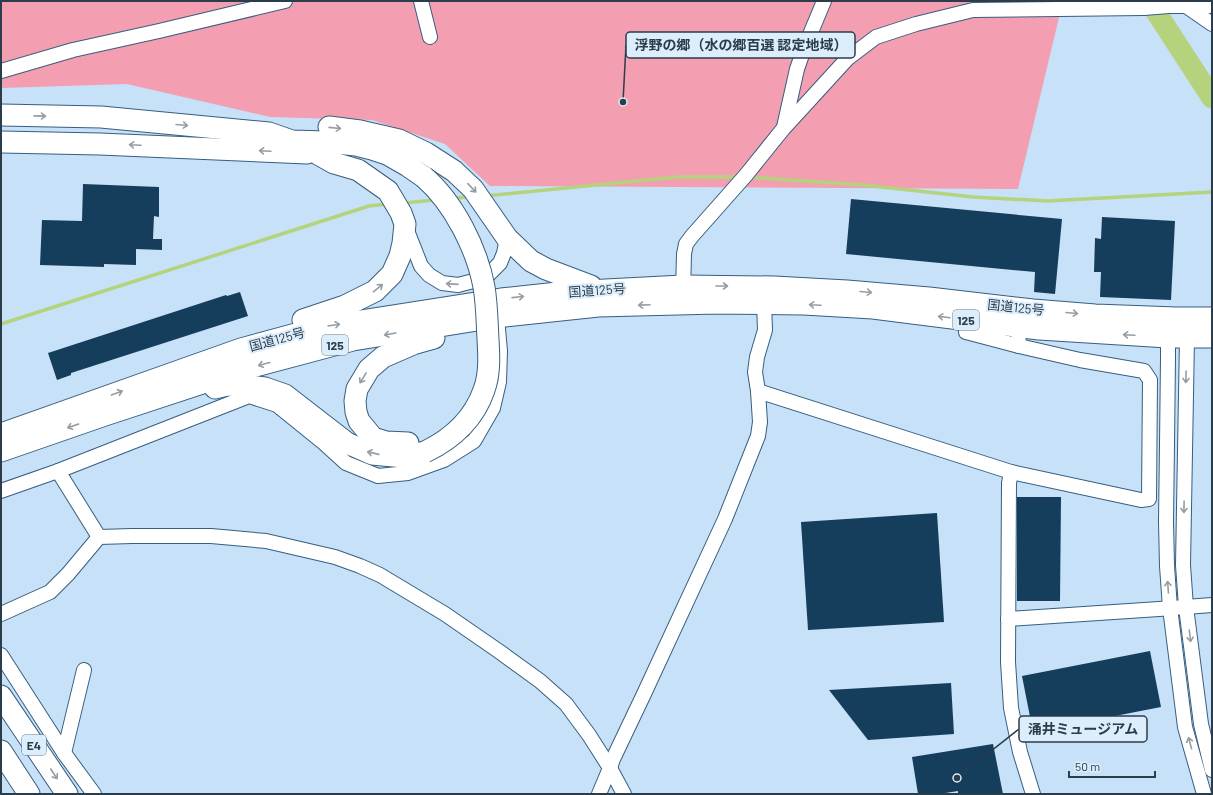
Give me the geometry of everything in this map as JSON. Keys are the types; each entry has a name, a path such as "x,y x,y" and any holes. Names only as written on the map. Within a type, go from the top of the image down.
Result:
{"highway":[{"path":"1,115 101,117 269,133 292,141 356,145 387,154 408,166 419,181"},
{"path":"269,133 296,127 327,127 360,130 399,140 426,153 454,171 474,189 507,238 532,261 569,279 599,289"},
{"path":"1,142 100,144 318,154 339,153 364,158 438,190 453,210 477,261 484,286 487,307 488,372 484,390 475,410 453,436 404,456 372,454 347,443 285,395 265,388 249,386 227,385 132,414 105,415"},
{"path":"241,349 262,334 345,306 375,291 392,274 400,256 403,243 403,219 388,191 358,170 334,163 318,154"},
{"name":"国道125号","path":"1,451 248,368 345,342 496,317 683,295 774,287 840,290 1095,315 1212,318"},
{"name":"国道125号","path":"1,434 241,349 322,327 501,299 599,289 764,303 873,308 966,320 1019,336 1093,333 1212,337"},
{"path":"424,447 396,444 373,438 359,421 356,412 355,401 357,388 369,369 383,357 413,344 449,335 468,321"},
{"name":"E4","path":"1,696 67,794"},
{"name":"E4","path":"1,751 29,794"}],"street":[{"path":"1,71 73,50 285,1"},
{"path":"421,1 430,37"},
{"path":"783,129 799,62 824,1"},
{"path":"683,295 684,254 686,244 746,175 783,129 847,59 876,37 916,24 973,10 1069,5 1144,8 1178,4 1212,6"},
{"path":"1178,4 1212,24"},
{"path":"403,219 421,266 429,275 442,283 458,284 485,278 500,263 504,254 507,238"},
{"path":"599,794 613,759 725,519 758,436 760,422 755,372 757,357 766,330 764,303"},
{"path":"1,491 58,471 249,396 277,405 346,463 378,476 408,473 444,460 474,441 493,408 499,382 500,351 496,317"},
{"path":"1176,318 1183,565 1186,607 1201,724 1212,770"},
{"path":"758,391 1011,472 1141,500 1149,499 1150,380 1144,371 1080,360 1019,336"},
{"path":"1177,337 1166,522 1167,566 1170,608 1186,727 1204,794"},
{"path":"58,471 100,537"},
{"path":"1011,472 1008,483 1008,662 1010,708 1020,752 1033,794"},
{"path":"1,614 50,592 68,574 100,537 211,536 266,541 335,557 380,574 445,614 540,681 566,704 589,735 610,768 624,794"},
{"path":"1008,619 1212,605"},
{"path":"1,655 64,753 94,794"},
{"path":"64,753 84,670"}],"shaded area":[{"path":"1,1 1062,1 1018,189 490,186 445,144 372,120 270,117 127,84 1,88"}],"building":[{"path":"83,184 159,187 159,217 154,216 153,239 162,239 162,250 136,249 136,265 104,264 104,267 40,265 42,220 82,221"},
{"path":"851,199 1062,219 1055,294 1034,292 1035,272 846,254"},
{"path":"1102,217 1175,221 1171,300 1100,297 1101,272 1094,272 1095,238 1101,239"},
{"path":"240,292 248,316 71,373 71,375 57,380 48,353 226,295"},
{"path":"1017,497 1061,497 1060,601 1017,601"},
{"path":"937,513 944,622 808,630 801,522"},
{"path":"1150,651 1161,707 1033,732 1022,676"},
{"path":"951,683 954,734 868,740 829,690"},
{"path":"993,744 1003,794 958,794 958,791 939,794 918,794 912,757"}],"waterway":[{"path":"1149,1 1212,98"},
{"path":"485,196 677,177 738,177"},
{"path":"748,177 863,185 973,197 1048,201 1212,192"},
{"path":"453,198 469,197"},
{"path":"404,203 435,200"},
{"path":"1,324 369,206 387,204"}],"place":[{"name":"浮野の郷（水の郷百選 認定地域）","path":"623,102"},
{"name":"涌井ミュージアム","path":"957,778"}]}
